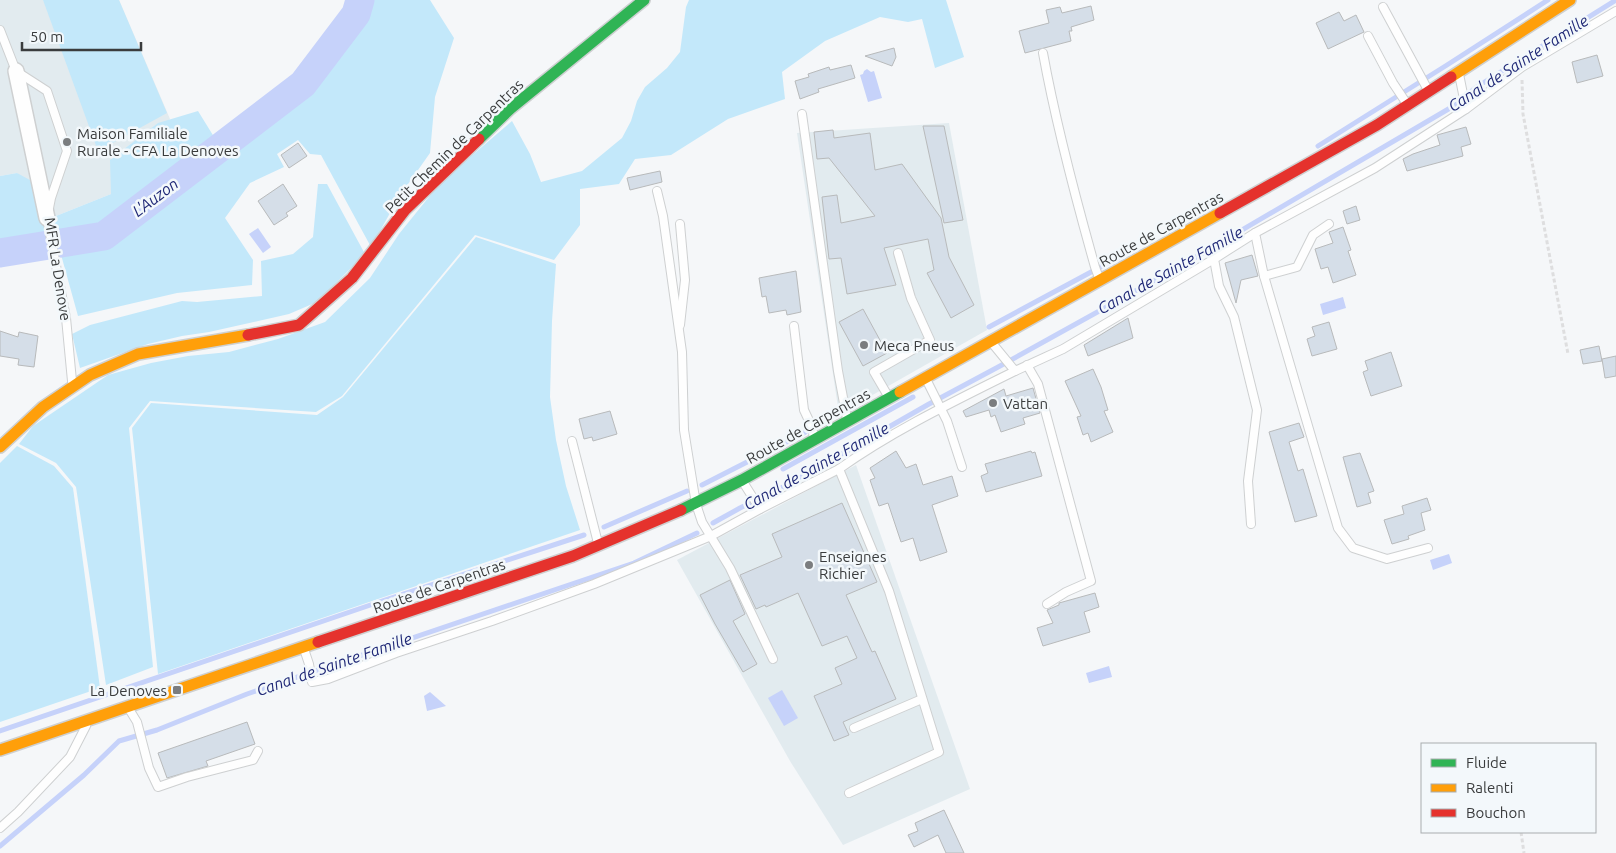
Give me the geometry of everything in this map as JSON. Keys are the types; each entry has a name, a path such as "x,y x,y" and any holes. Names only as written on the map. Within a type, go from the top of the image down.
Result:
{"main road":[{"name":"Petit Chemin de Carpentras","path":"0,447 43,407 90,375 138,354 220,341 299,325 352,278 405,210 510,109 644,0"},
{"name":"Route de Carpentras","path":"0,750 573,556 635,532 696,504 847,422 1377,125 1570,0"}],"street":[{"path":"15,66 47,218"}],"lane":[{"path":"1382,7 1429,92"},
{"path":"304,648 312,682 328,679 594,584 711,536 760,508 839,469 867,450 941,409 1063,349 1255,233 1375,168 1466,109 1522,67 1616,11"},
{"path":"0,30 15,66"},
{"path":"1368,36 1393,83 1408,105"},
{"path":"1043,53 1070,176 1100,280"},
{"name":"MFR La Denove","path":"15,66 48,91 67,151 50,198 47,218 66,318 72,381"},
{"path":"1459,72 1466,109"},
{"path":"802,114 847,422"},
{"path":"657,191 664,216 682,352 684,430 696,504 702,522 730,568 773,659"},
{"path":"679,331 685,280 680,224"},
{"path":"1264,276 1297,267 1313,234 1329,224"},
{"path":"1255,233 1264,276 1338,528 1353,548 1386,559 1428,548"},
{"path":"889,398 874,372 930,340 911,298 898,253"},
{"path":"1214,259 1219,286 1234,317 1257,410 1248,481 1251,524"},
{"path":"794,326 804,410 812,427 814,440"},
{"path":"991,341 1015,371"},
{"path":"1027,366 1038,384 1091,581 1066,592 1047,604"},
{"path":"925,378 947,421 962,467"},
{"path":"572,441 599,546"},
{"path":"839,469 889,592 939,752 849,793"},
{"path":"742,480 760,508"},
{"path":"854,728 922,699"},
{"path":"128,707 137,722 149,768 158,787 187,777 253,760 258,751"},
{"path":"0,828 18,812 70,757 89,720"}],"path":[{"path":"1522,67 1523,114 1568,354"},
{"path":"1521,833 1524,853"}],"shaded area":[{"name":"Maison Familiale Rurale - CFA La Denoves","path":"0,0 119,0 170,119 111,194 56,216 17,173 0,176"},
{"path":"43,0 119,0 167,113 98,151"},
{"path":"368,0 430,0 454,38 435,97 430,153 399,197 371,247 321,155 310,154 298,140 277,154 284,167 250,183 225,218 253,260 252,285 177,293 78,316 60,251 0,259 0,176 17,173 41,186 56,216 111,194 110,160 158,123 198,111 224,153 309,90 363,18"},
{"path":"689,0 946,0 964,57 935,68 922,19 908,22 880,17 825,41 782,72 785,99 728,119 671,155 635,159 619,184 580,189 580,225 554,260 475,235 342,396 316,412 150,401 129,428 153,667 106,685 76,487 56,463 19,444 33,426 108,375 151,363 188,356 229,352 278,339 325,322 370,278 399,234 441,182 512,121 530,154 541,182 582,171 622,138 631,121 637,101 645,87 667,68 680,52 686,7"},
{"path":"867,69 871,72 874,71 882,98 868,102 860,75"},
{"path":"949,123 987,330 839,414 797,133"},
{"path":"318,184 327,184 365,254 317,302 289,314 148,344 80,368 72,334 90,325 182,301 197,302 262,296 261,261 293,254 313,237"},
{"path":"258,228 271,247 263,253 249,234"},
{"path":"476,237 556,264 550,397 556,440 566,486 580,530 158,674 132,428 151,403 317,415 343,397"},
{"path":"1343,297 1346,308 1323,315 1320,304"},
{"path":"17,446 54,466 73,488 100,688 0,722 0,463"},
{"path":"856,465 970,789 843,845 790,761 677,560"},
{"path":"1449,554 1452,563 1433,570 1430,560"},
{"path":"1109,666 1112,677 1089,683 1086,673"},
{"path":"782,690 798,718 784,726 768,698"},
{"path":"430,692 446,706 427,711 424,696"}],"building":[{"path":"1091,6 1094,20 1071,27 1072,31 1069,31 1071,41 1025,53 1019,31 1049,23 1046,10 1060,7 1062,13"},
{"path":"1339,12 1344,21 1356,15 1364,32 1328,49 1316,23"},
{"path":"894,48 896,57 892,66 865,56"},
{"path":"1597,55 1603,76 1577,83 1572,62"},
{"path":"851,65 855,78 818,89 819,92 800,99 795,81 809,77 808,74 829,67 830,70"},
{"path":"923,126 944,126 963,220 944,223"},
{"path":"1466,127 1471,144 1461,147 1463,156 1407,171 1403,159 1440,145 1437,135"},
{"path":"833,130 834,138 870,133 875,170 902,164 941,218 949,257 974,305 951,318 927,273 934,270 928,239 884,248 896,285 847,294 841,258 829,259 822,197 837,195 841,223 875,216 829,158 817,159 814,132"},
{"path":"298,143 307,156 289,168 281,155"},
{"path":"660,171 662,182 630,190 627,178"},
{"path":"283,184 297,206 286,213 288,216 274,225 258,201"},
{"path":"1356,206 1360,220 1347,224 1343,211"},
{"path":"1343,227 1351,250 1348,251 1356,275 1333,283 1328,267 1321,269 1315,249 1333,243 1329,232"},
{"path":"1252,255 1258,276 1241,280 1236,303 1225,263"},
{"path":"796,271 801,312 787,315 786,310 769,313 766,296 762,297 759,278"},
{"path":"863,309 887,353 863,366 839,322"},
{"path":"1128,318 1133,338 1088,356 1084,345"},
{"path":"1329,322 1337,349 1312,356 1307,339 1315,336 1312,327"},
{"path":"0,331 18,337 19,332 38,336 34,367 18,365 19,359 0,356"},
{"path":"1599,346 1602,361 1583,364 1580,350"},
{"path":"1391,352 1402,386 1371,396 1363,372 1368,370 1365,361"},
{"path":"1616,356 1616,376 1605,378 1602,359"},
{"path":"1093,369 1108,410 1104,411 1113,432 1091,442 1088,433 1083,435 1077,417 1081,416 1065,381"},
{"path":"1033,388 1040,413 1023,418 1025,424 1001,432 995,415 991,417 989,410 966,417 963,411 1004,389 1006,396"},
{"path":"610,411 617,434 593,441 592,437 584,439 579,419"},
{"path":"1299,423 1304,437 1289,442 1298,471 1303,469 1317,516 1295,522 1269,432"},
{"path":"896,451 906,468 916,464 923,485 952,476 958,496 932,505 947,552 920,561 913,538 901,542 888,503 879,506 870,480 875,478 870,468"},
{"path":"1031,451 1032,453 1035,452 1042,476 986,492 981,476 988,473 985,464"},
{"path":"1360,453 1374,491 1368,493 1371,503 1357,507 1343,457"},
{"path":"1427,498 1431,510 1421,513 1425,530 1408,536 1409,539 1392,544 1384,520 1404,514 1402,506"},
{"path":"842,503 877,582 846,595 872,652 875,651 896,699 843,722 849,735 834,741 814,696 842,684 835,668 857,658 847,636 822,646 798,593 766,607 765,605 756,609 740,575 782,557 772,534"},
{"path":"730,580 745,614 733,621 757,664 743,672 700,595"},
{"path":"1095,593 1099,607 1084,612 1090,632 1043,646 1037,628 1053,623 1047,610 1059,605 1059,603"},
{"path":"247,722 255,744 206,761 208,766 167,778 158,753"},
{"path":"944,810 964,853 946,853 938,835 914,847 908,835 918,831 915,823"}],"waterway":[{"name":"L'Auzon","path":"0,253 104,236 303,84 356,14 360,0"},
{"path":"1318,146 1548,0"},
{"name":"Canal de Sainte Famille","path":"713,523 791,483 929,404 1184,264 1457,104 1475,88 1616,0"},
{"path":"989,327 1119,257"},
{"path":"783,469 913,397"},
{"path":"702,485 802,434 834,415"},
{"path":"604,527 687,491"},
{"name":"Canal de Sainte Famille","path":"0,846 84,775 119,741 157,730 247,694 634,563 697,533"},
{"path":"0,731 388,599 584,535"}],"traffic: fast":[{"path":"479,139 510,109 644,0"},
{"path":"681,510 742,480 900,392"}],"traffic: slow":[{"path":"1451,77 1570,0"},
{"path":"900,392 1220,213"},
{"path":"0,447 43,407 90,375 138,354 248,335"},
{"path":"0,750 318,642"}],"traffic: jam":[{"path":"1220,213 1377,125 1451,77"},
{"path":"248,335 299,325 352,278 405,210 479,139"},
{"path":"318,642 573,556 681,510"}],"place":[{"name":"Maison Familiale Rurale - CFA La Denoves","path":"67,142"},
{"name":"Meca Pneus","path":"864,345"},
{"name":"Vattan","path":"993,403"},
{"name":"Enseignes Richier","path":"809,565"},
{"name":"La Denoves","path":"177,690"}]}
